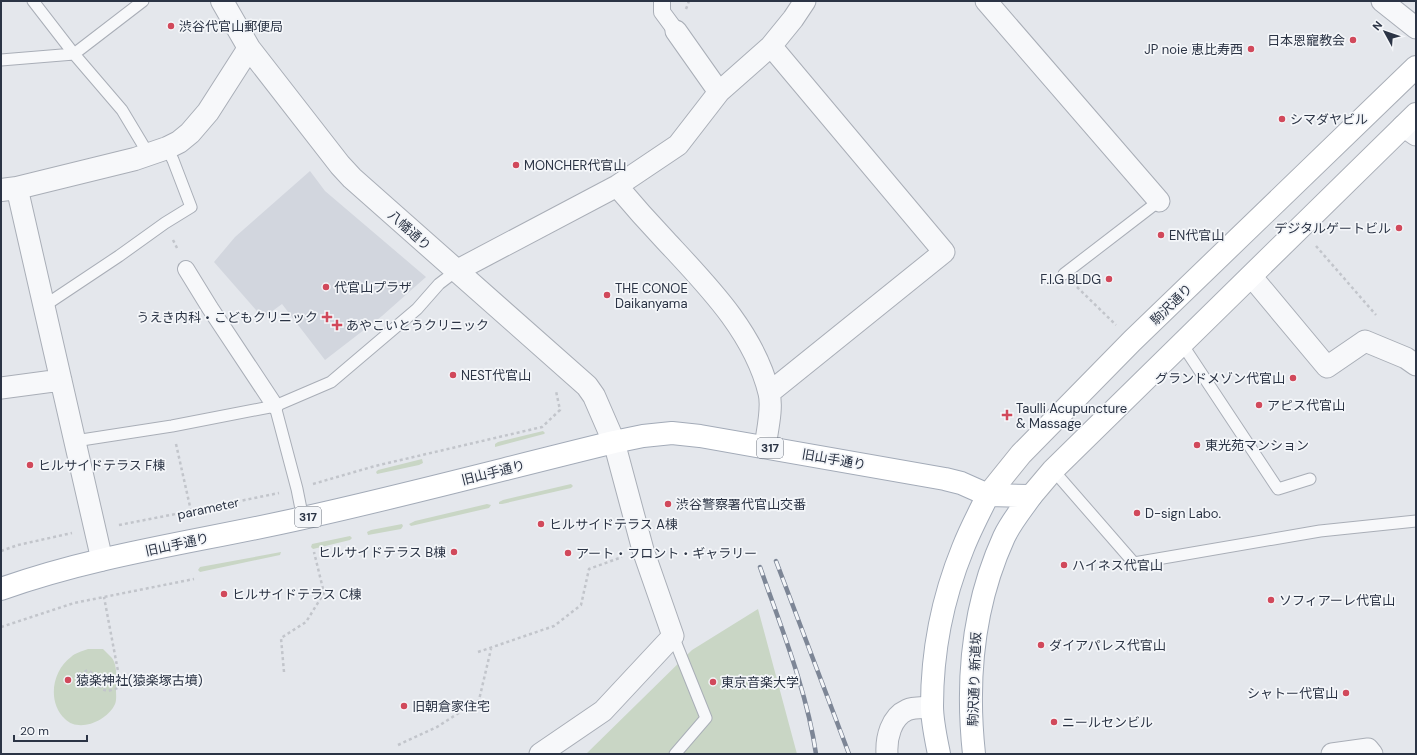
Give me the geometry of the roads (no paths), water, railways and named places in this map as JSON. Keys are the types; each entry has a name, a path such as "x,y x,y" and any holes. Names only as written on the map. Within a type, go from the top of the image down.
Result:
{"main road":[{"name":"駒沢通り","path":"932,707 935,657 947,595 956,565 972,527 988,496 1021,454 1077,396 1416,67"},
{"path":"1005,536 1031,496 1053,470 1251,276 1412,125"},
{"name":"旧山手通り","path":"1,589 102,560 303,519 614,442 643,436 672,433 700,436 945,478 961,483 988,496 1031,496"},
{"path":"988,496 1005,536"},
{"name":"駒沢通り 新道坂","path":"974,754 971,724 971,695 972,659 976,626 987,585 1005,536"},
{"path":"932,707 939,754"}],"street":[{"path":"662,1 662,12 719,92"},
{"path":"456,271 617,186 678,145 719,92 771,46 793,19 804,1"},
{"path":"986,1 1159,201"},
{"path":"1382,1 1416,28"},
{"name":"八幡通り","path":"230,5 249,48 340,165 352,178 586,386 594,396 614,442"},
{"path":"769,393 944,252 771,46"},
{"path":"102,560 44,306 9,189 158,152 179,142 200,123 249,48"},
{"path":"617,186 701,279 738,326 751,348 769,393 770,403 765,447"},
{"path":"186,269 275,406"},
{"path":"1251,276 1327,367 1365,341 1406,358 1416,365"},
{"path":"1,388 61,380"},
{"path":"540,754 604,711 673,636 643,550 614,442"},
{"path":"887,754 891,726 901,714 908,710 932,707"},
{"path":"1332,754 1368,749 1372,754"}],"lane":[{"path":"33,1 74,54 158,152 173,160 191,207 165,223 44,306"},
{"path":"1,60 74,54 143,1"},
{"path":"1064,274 1159,201"},
{"path":"75,442 172,426 275,406 331,382 417,309 439,284 456,271"},
{"path":"1182,344 1278,489 1310,479"},
{"path":"275,406 297,489 303,519"},
{"path":"1053,470 1134,563 1320,531 1416,521"},
{"path":"673,636 706,718 675,754"}],"railway":[{"path":"776,561 849,754"},
{"path":"760,567 800,683 812,730 816,754"}],"place":[{"name":"渋谷代官山郵便局","path":"171,26"},
{"name":"日本恩寵教会","path":"1353,40"},
{"name":"JP noie 恵比寿西","path":"1251,49"},
{"name":"シマダヤビル","path":"1282,119"},
{"name":"MONCHER代官山","path":"516,165"},
{"name":"デジタルゲートビル","path":"1399,228"},
{"name":"EN代官山","path":"1161,235"},
{"name":"F.I.G BLDG","path":"1109,279"},
{"name":"代官山プラザ","path":"326,287"},
{"name":"THE CONOE Daikanyama","path":"607,295"},
{"name":"うえき内科・こどもクリニック","path":"327,317"},
{"name":"あやこいとうクリニック","path":"337,325"},
{"name":"NEST代官山","path":"453,375"},
{"name":"グランドメゾン代官山","path":"1293,378"},
{"name":"アピス代官山","path":"1259,405"},
{"name":"Taulli Acupuncture & Massage","path":"1007,415"},
{"name":"東光苑マンション","path":"1197,445"},
{"name":"ヒルサイドテラス F棟","path":"30,465"},
{"name":"渋谷警察署代官山交番","path":"668,504"},
{"name":"D-sign Labo.","path":"1137,513"},
{"name":"ヒルサイドテラス A棟","path":"541,524"},
{"name":"ヒルサイドテラス B棟","path":"454,552"},
{"name":"アート・フロント・ギャラリー","path":"568,553"},
{"name":"ハイネス代官山","path":"1064,565"},
{"name":"ヒルサイドテラス C棟","path":"224,594"},
{"name":"ソフィアーレ代官山","path":"1271,600"},
{"name":"ダイアパレス代官山","path":"1041,645"},
{"name":"猿楽神社(猿楽塚古墳)","path":"68,680"},
{"name":"東京音楽大学","path":"713,682"},
{"name":"シャトー代官山","path":"1346,693"},
{"name":"旧朝倉家住宅","path":"404,706"},
{"name":"ニールセンビル","path":"1054,722"}]}
